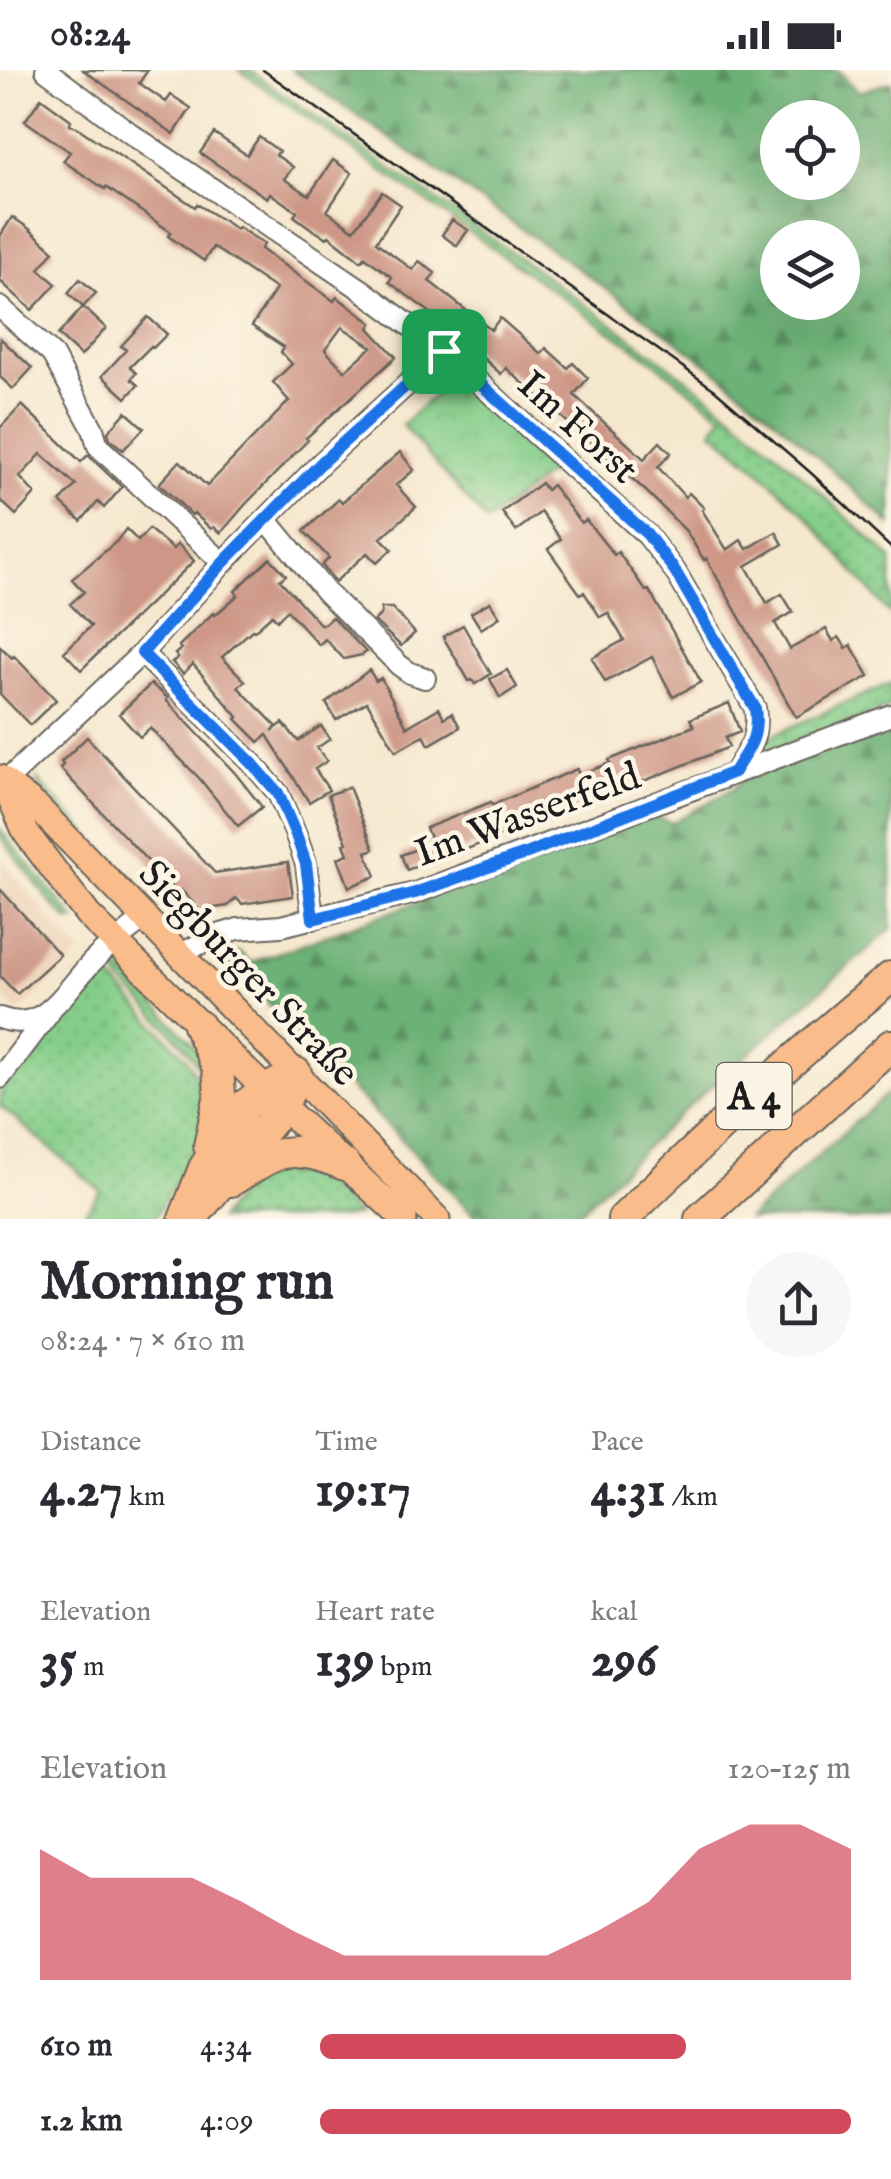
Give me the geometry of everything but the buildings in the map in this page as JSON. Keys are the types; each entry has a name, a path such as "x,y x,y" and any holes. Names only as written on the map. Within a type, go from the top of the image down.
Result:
{"highway":[{"name":"A 4","path":"623,1219 690,1153 891,978"},
{"path":"192,1219 208,1180 220,1094 218,1068 198,1025"},
{"name":"A 4","path":"700,1219 891,1045"},
{"path":"184,1219 208,1180 296,1074"},
{"path":"208,1180 283,1152 301,1151 346,1165"}],"main road":[{"name":"Siegburger Straße","path":"2,781 37,807 437,1219"},
{"name":"Siegburger Straße","path":"2,781 26,833 88,915 274,1099 404,1219"}],"street":[{"name":"Im Forst","path":"46,70 134,136 362,290 444,351 647,534 675,571 755,708 758,728 734,772"},
{"path":"0,307 52,354 93,429 98,446 223,563"},
{"path":"2,781 142,653 322,462 444,351"},
{"path":"266,519 326,592 410,673 425,678"},
{"path":"142,653 278,793 306,864 313,919"},
{"name":"Im Wasserfeld","path":"182,954 238,929 281,926 415,893 891,715"},
{"path":"0,1078 90,965 144,918"},
{"path":"0,1018 28,1022 55,1006"}],"shaded area":[{"path":"0,856 81,953 18,1013 0,993"}],"green space":[{"path":"239,70 249,70 480,231 733,415 891,558 891,615 805,514 712,430 723,416 653,361"},
{"path":"292,70 838,70 859,92 891,82 891,525 738,388 573,265"},
{"path":"454,376 556,467 487,522 402,425"},
{"path":"891,683 891,707 764,754 760,743 777,733"},
{"path":"891,724 891,929 681,1113 572,1219 478,1219 226,960 228,954 239,952 250,963 650,813 671,823 734,788 745,777"},
{"path":"37,779 125,873 122,876 38,788"},
{"path":"0,829 75,920 69,921 53,905 0,836"},
{"path":"112,966 122,969 191,1042 204,1062 204,1080 184,1046 123,983"},
{"path":"104,970 186,1058 202,1097 210,1101 200,1138 154,1219 80,1219 101,1191 0,1106 0,1092"},
{"path":"891,1090 891,1219 748,1219 756,1211"},
{"path":"280,1163 284,1174 315,1179 358,1215 327,1219 219,1219 242,1189"}],"tram line":[{"path":"263,70 715,390 891,548"}],"route":[{"path":"444,351 647,534 675,571 755,708 758,728 734,772 415,893 313,919 306,864 278,793 142,653 322,462 444,351"}]}
